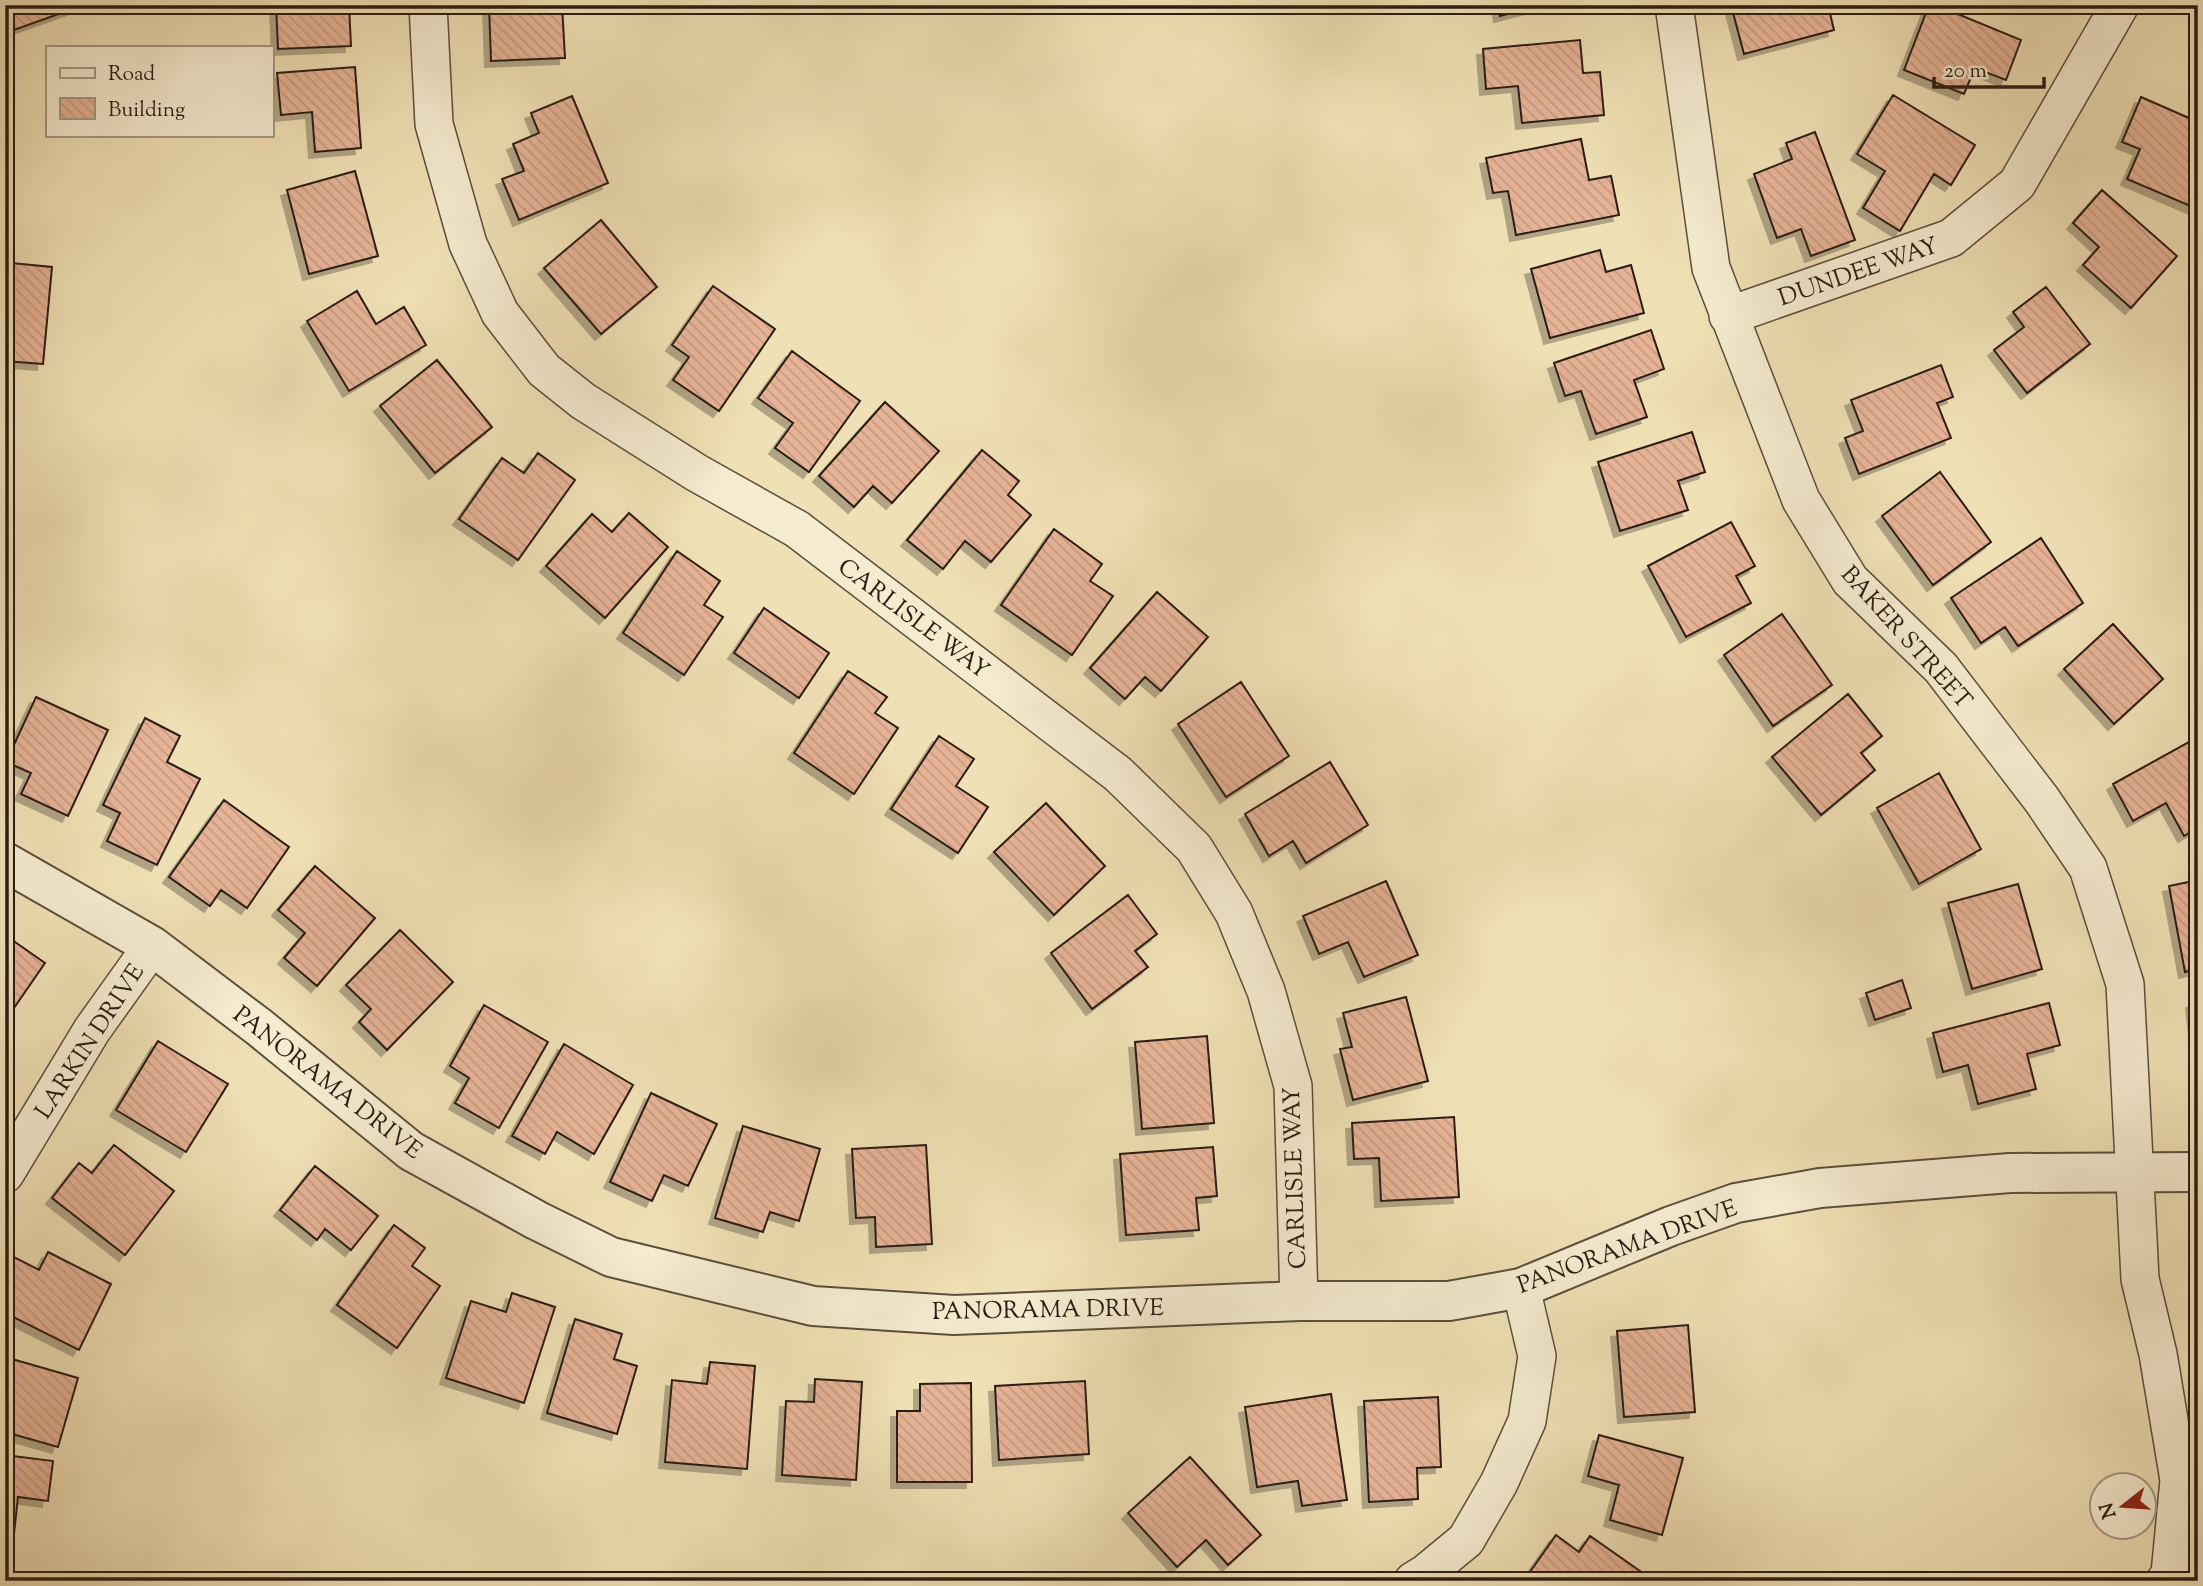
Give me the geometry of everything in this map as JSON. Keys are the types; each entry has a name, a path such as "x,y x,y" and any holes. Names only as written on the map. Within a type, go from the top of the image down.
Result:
{"street":[{"name":"CARLISLE WAY","path":"428,5 434,124 468,244 500,313 544,370 583,401 686,466 797,529 1118,774 1194,848 1234,913 1266,991 1293,1086 1299,1301"},
{"name":"BAKER STREET","path":"1674,5 1712,268 1728,316 1801,500 1850,580 1941,667 2042,800 2088,868 2125,984 2140,1279 2158,1354 2179,1480 2170,1574 2165,1581"},
{"name":"DUNDEE WAY","path":"1728,316 1951,238 2017,184 2120,5"},
{"name":"PANORAMA DRIVE","path":"5,862 152,946 259,1027 411,1151 536,1220 611,1256 813,1306 954,1314 1299,1301 1449,1301 1521,1288 1671,1226 1737,1203 1772,1196 1820,1188 2010,1173 2198,1172"},
{"name":"LARKIN DRIVE","path":"5,1174 92,1030 152,946"},
{"path":"1413,1581 1466,1540 1499,1483 1527,1421 1537,1356 1521,1288"}],"building":[{"path":"6,5 81,5 81,6 14,30"},
{"path":"276,5 349,5 351,46 278,49"},
{"path":"489,5 562,5 565,58 491,61"},
{"path":"1498,5 1543,5 1500,16"},
{"path":"1731,5 1828,5 1834,30 1744,54"},
{"path":"1929,5 1936,5 2021,40 2006,80 1975,68 1964,94 1904,70"},
{"path":"1580,40 1583,73 1600,72 1604,115 1522,123 1518,86 1486,89 1483,49"},
{"path":"355,67 361,148 315,152 312,112 281,115 277,73"},
{"path":"1893,95 1975,145 1951,185 1934,174 1900,231 1863,208 1885,171 1857,154"},
{"path":"572,96 608,183 519,220 502,179 524,171 513,144 539,133 531,113"},
{"path":"2141,97 2198,122 2198,201 2195,208 2127,179 2140,149 2122,142"},
{"path":"1815,132 1855,240 1811,256 1801,229 1777,238 1754,174 1792,159 1786,143"},
{"path":"1581,139 1589,180 1611,176 1619,215 1516,235 1508,191 1493,193 1486,158"},
{"path":"355,171 378,256 309,274 287,190"},
{"path":"2102,190 2177,256 2131,308 2083,265 2099,247 2073,223"},
{"path":"601,220 657,287 601,334 544,268"},
{"path":"1600,250 1606,272 1631,265 1644,313 1550,338 1531,269"},
{"path":"11,263 52,267 43,364 5,361 5,296 8,296"},
{"path":"713,286 775,329 719,411 673,380 689,357 672,345"},
{"path":"2046,287 2090,344 2027,393 1994,350 2024,327 2013,312"},
{"path":"357,291 376,324 404,307 426,345 349,391 307,321"},
{"path":"1651,330 1664,369 1634,380 1647,417 1596,434 1581,391 1565,396 1554,363"},
{"path":"792,351 860,401 809,472 775,448 793,423 758,398"},
{"path":"437,360 492,427 435,473 380,406"},
{"path":"1941,365 1953,397 1937,403 1951,438 1859,474 1845,438 1863,431 1851,400"},
{"path":"885,402 939,451 892,503 873,486 854,507 819,476"},
{"path":"1692,432 1705,472 1678,481 1688,510 1620,531 1598,462"},
{"path":"982,450 1019,481 1008,495 1031,515 991,562 965,541 943,569 907,540"},
{"path":"538,453 575,480 518,560 459,519 502,458 524,473"},
{"path":"1940,472 1991,542 1933,585 1882,516"},
{"path":"629,513 668,547 605,618 546,566 592,514 612,532"},
{"path":"1731,522 1755,566 1736,576 1751,603 1686,637 1648,566"},
{"path":"1054,529 1102,564 1090,581 1113,596 1072,655 1001,605"},
{"path":"2041,538 2083,603 2018,646 2005,627 1981,643 1951,598"},
{"path":"677,551 720,581 704,605 723,617 684,675 623,633"},
{"path":"1157,592 1208,637 1161,691 1145,677 1125,699 1090,668"},
{"path":"764,608 829,653 799,698 734,653"},
{"path":"1782,614 1832,685 1773,726 1724,655"},
{"path":"2113,624 2163,679 2114,724 2064,669"},
{"path":"848,671 887,697 875,713 898,728 854,794 794,753"},
{"path":"1241,682 1289,756 1226,797 1178,724"},
{"path":"1848,694 1882,736 1861,753 1875,770 1821,815 1772,757"},
{"path":"36,697 108,730 68,816 21,794 31,773 6,762"},
{"path":"145,718 180,736 167,762 200,779 157,865 107,841 120,813 103,805"},
{"path":"939,736 974,759 956,786 988,807 958,853 891,809"},
{"path":"2198,737 2198,828 2184,836 2166,803 2133,821 2113,784"},
{"path":"1330,762 1368,825 1306,863 1293,841 1269,856 1245,814"},
{"path":"1939,773 1981,849 1919,884 1877,808"},
{"path":"224,800 289,847 247,908 221,890 210,906 169,877"},
{"path":"1046,803 1105,866 1054,915 994,852"},
{"path":"315,866 375,918 317,986 284,958 305,933 278,910"},
{"path":"2198,880 2198,969 2185,972 2169,886"},
{"path":"1386,881 1418,955 1364,977 1348,942 1319,954 1303,916"},
{"path":"2018,884 2042,969 1972,989 1948,903"},
{"path":"1128,895 1157,934 1135,951 1148,967 1092,1009 1051,953"},
{"path":"400,930 453,982 387,1050 359,1022 371,1009 346,985"},
{"path":"5,935 45,963 5,1021"},
{"path":"1902,980 1911,1008 1875,1020 1866,993"},
{"path":"1406,997 1428,1081 1353,1100 1340,1049 1352,1047 1343,1013"},
{"path":"2198,1001 2198,1047 2197,1047 2192,1002"},
{"path":"2049,1003 2060,1045 2027,1054 2036,1089 1978,1104 1968,1065 1943,1072 1933,1033"},
{"path":"484,1005 548,1042 499,1128 455,1103 469,1078 450,1066"},
{"path":"1207,1036 1214,1123 1142,1129 1135,1042"},
{"path":"158,1041 228,1084 186,1152 116,1110"},
{"path":"564,1044 633,1085 594,1154 557,1132 545,1154 512,1136"},
{"path":"651,1093 717,1124 688,1186 664,1175 652,1201 610,1182"},
{"path":"1454,1117 1459,1197 1381,1201 1379,1158 1354,1159 1352,1123"},
{"path":"743,1126 820,1149 799,1221 770,1212 763,1232 715,1218"},
{"path":"114,1145 174,1191 125,1255 52,1198 79,1163 92,1173"},
{"path":"926,1145 932,1244 876,1247 875,1217 856,1218 852,1149"},
{"path":"1213,1147 1217,1196 1196,1198 1199,1230 1126,1235 1120,1154"},
{"path":"315,1166 378,1216 351,1250 325,1229 317,1240 280,1210"},
{"path":"394,1225 425,1248 412,1266 440,1286 397,1348 337,1305"},
{"path":"48,1252 111,1284 79,1350 5,1313 5,1275 14,1257 39,1270"},
{"path":"512,1293 555,1307 524,1403 446,1378 471,1301 506,1312"},
{"path":"575,1319 622,1334 614,1359 637,1366 617,1434 547,1413"},
{"path":"1688,1325 1695,1412 1624,1417 1617,1331"},
{"path":"5,1357 78,1378 58,1447 5,1432"},
{"path":"710,1362 755,1366 747,1469 665,1462 672,1380 707,1384"},
{"path":"815,1379 862,1382 856,1480 782,1475 786,1401 814,1402"},
{"path":"1085,1381 1089,1454 999,1460 995,1386"},
{"path":"971,1383 972,1482 897,1482 897,1411 920,1411 920,1384"},
{"path":"1331,1394 1347,1500 1302,1506 1298,1481 1257,1487 1245,1407"},
{"path":"1438,1397 1441,1467 1417,1468 1418,1499 1369,1502 1364,1401"},
{"path":"1599,1435 1683,1458 1662,1535 1610,1520 1619,1485 1588,1476"},
{"path":"5,1455 53,1461 48,1501 18,1497 14,1534 5,1533"},
{"path":"1190,1457 1261,1535 1228,1565 1206,1540 1177,1567 1128,1513"},
{"path":"1556,1535 1579,1552 1590,1536 1647,1576 1643,1581 1527,1581 1525,1579"}]}
